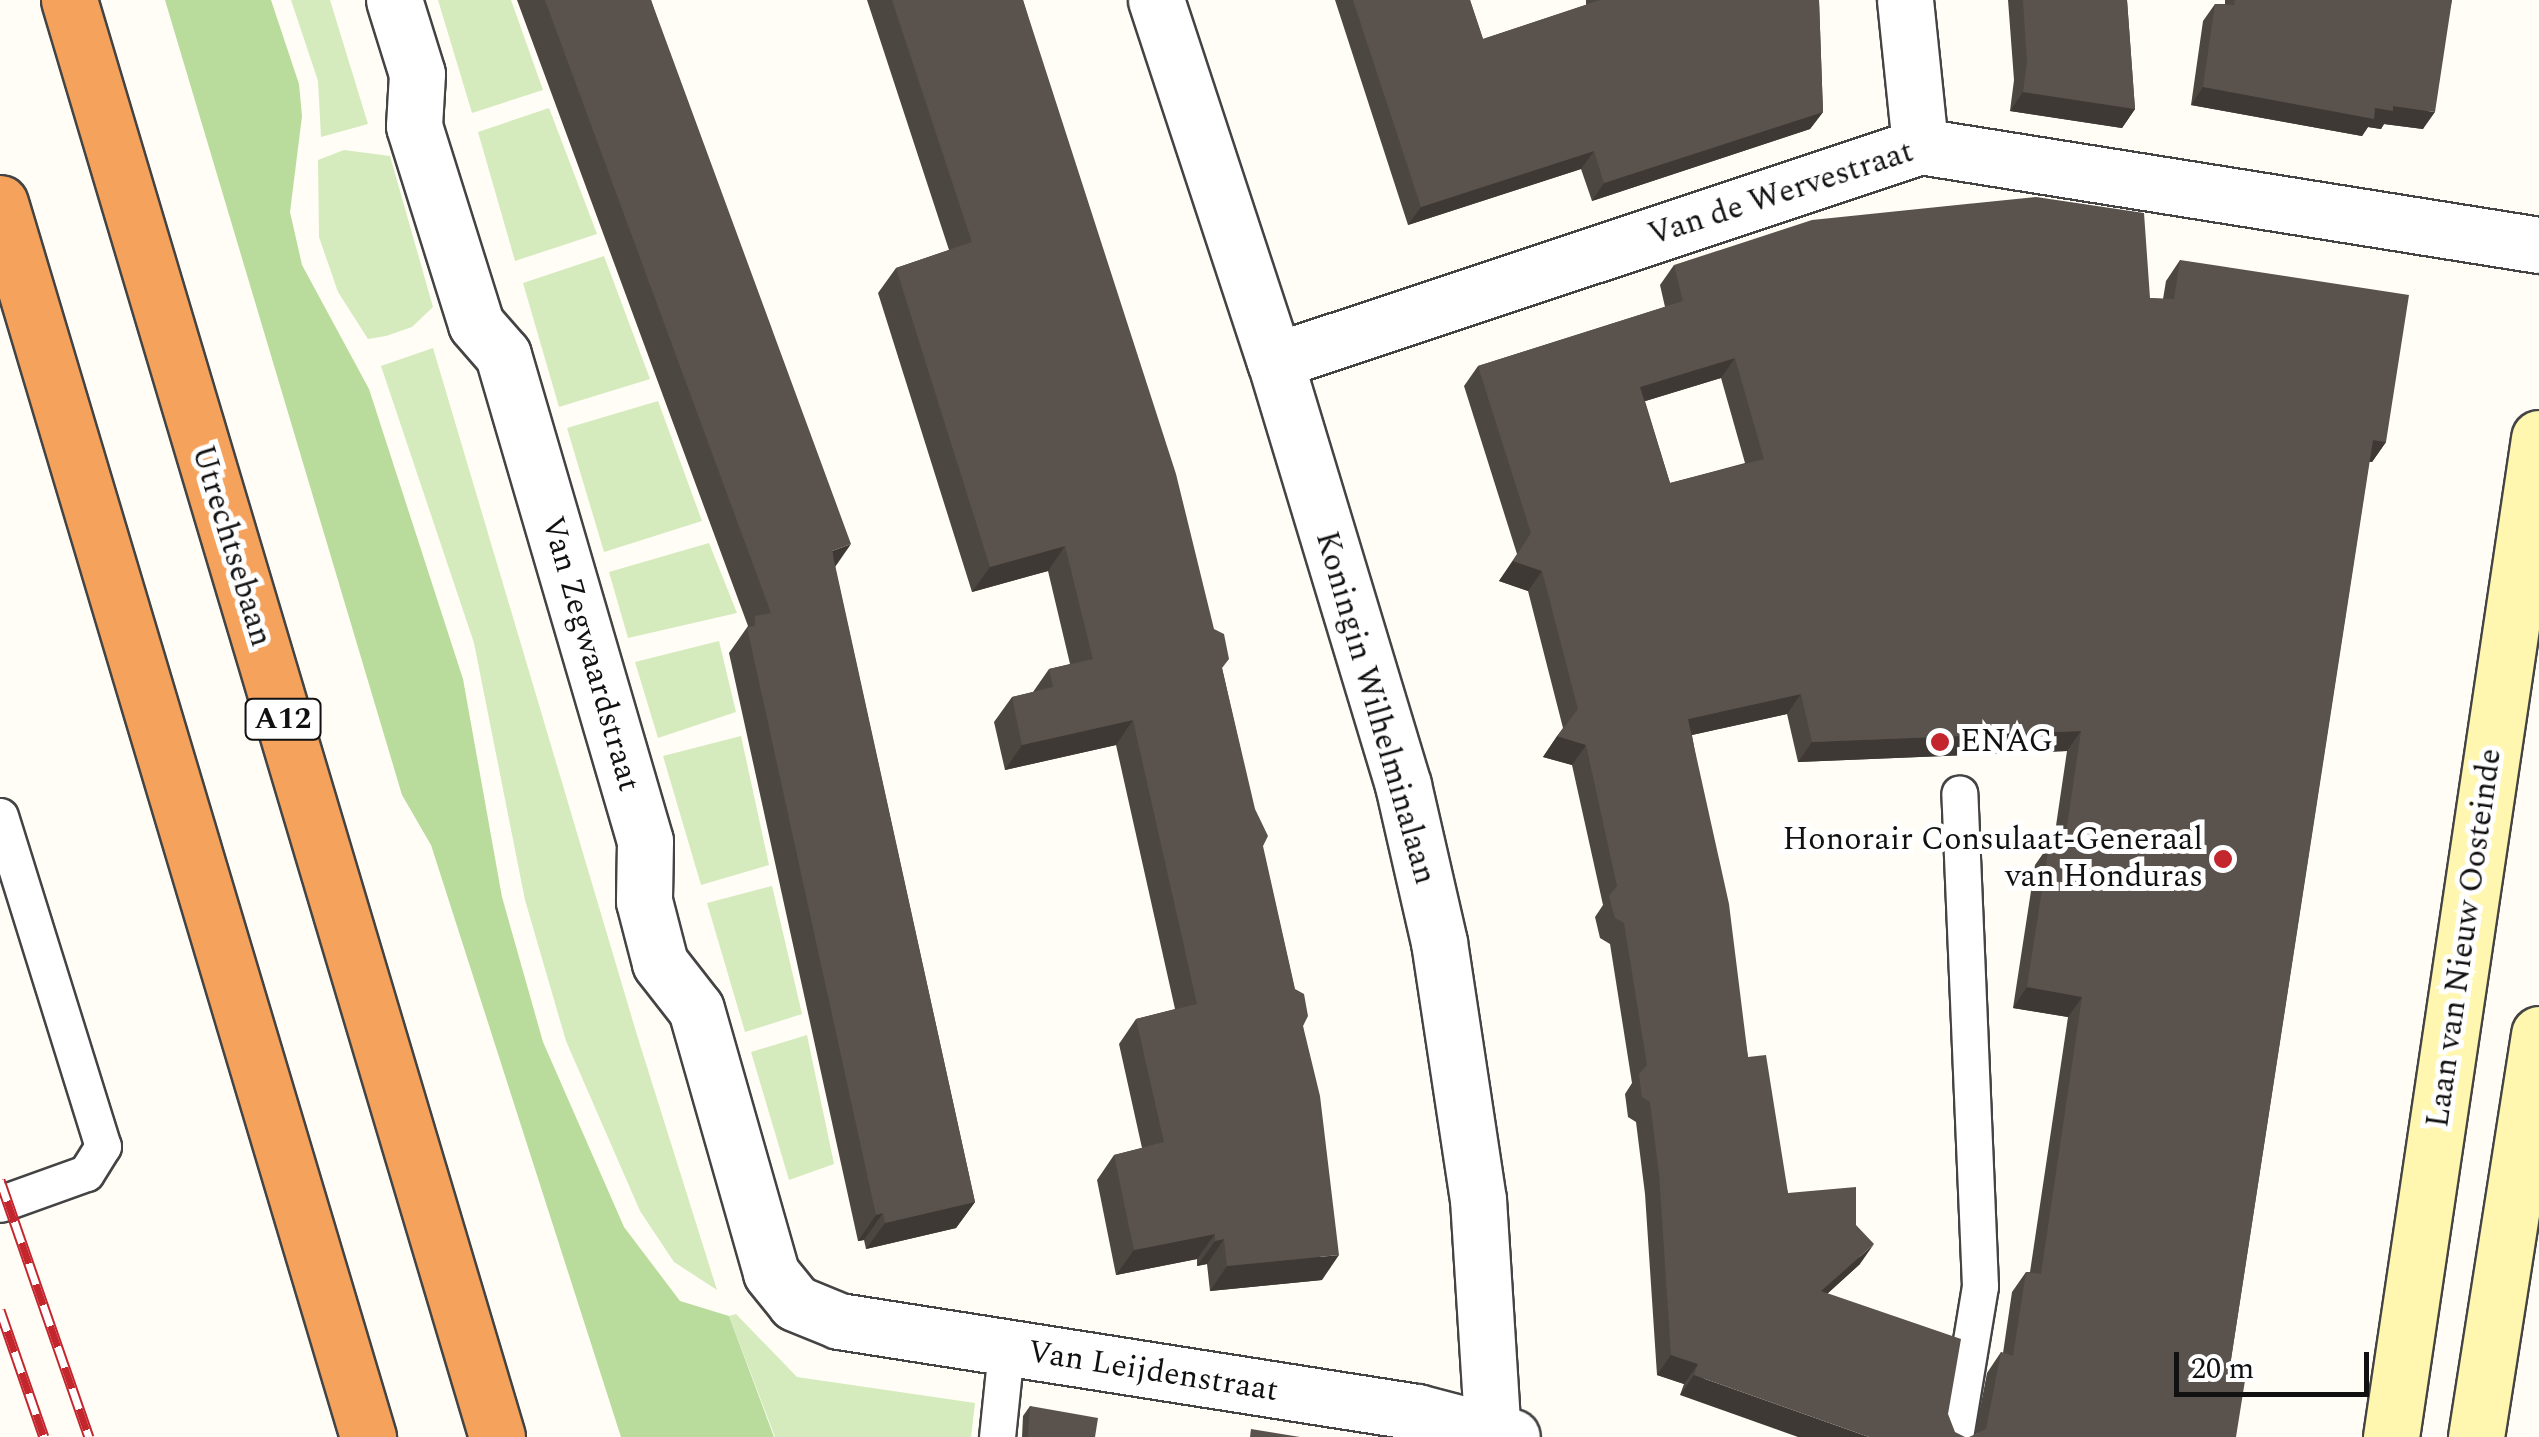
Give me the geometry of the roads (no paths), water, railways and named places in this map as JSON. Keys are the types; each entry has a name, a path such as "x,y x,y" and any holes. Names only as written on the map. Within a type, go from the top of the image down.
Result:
{"highway":[{"name":"Utrechtsebaan","path":"68,0 498,1437"},
{"path":"0,202 368,1437"}],"main road":[{"name":"Laan van Nieuw Oosteinde","path":"2390,1437 2539,438"},
{"path":"2476,1437 2539,1034"}],"street":[{"name":"Van Zegwaardstraat","path":"394,0 416,74 414,126 476,324 503,355 644,841 644,901 660,963 696,1009 771,1273 796,1302"},
{"name":"Koningin Wilhelminalaan","path":"1156,0 1275,361 1403,785 1438,942 1478,1200 1500,1435"},
{"path":"1905,0 1920,146"},
{"name":"Van de Wervestraat","path":"1275,361 1920,146 2539,245"},
{"name":"Van Leijdenstraat","path":"796,1302 839,1321 1417,1412 1500,1435"}],"lane":[{"path":"1955,1437 1980,1286 1959,794"},
{"path":"0,816 103,1152 86,1173 0,1204"},
{"path":"997,1437 1006,1350"}],"railway":[{"path":"0,1180 89,1437"},
{"path":"0,1310 44,1437"}],"place":[{"name":"ENAG","path":"1940,742"},
{"name":"Honorair Consulaat-Generaal van Honduras","path":"2223,859"}]}
